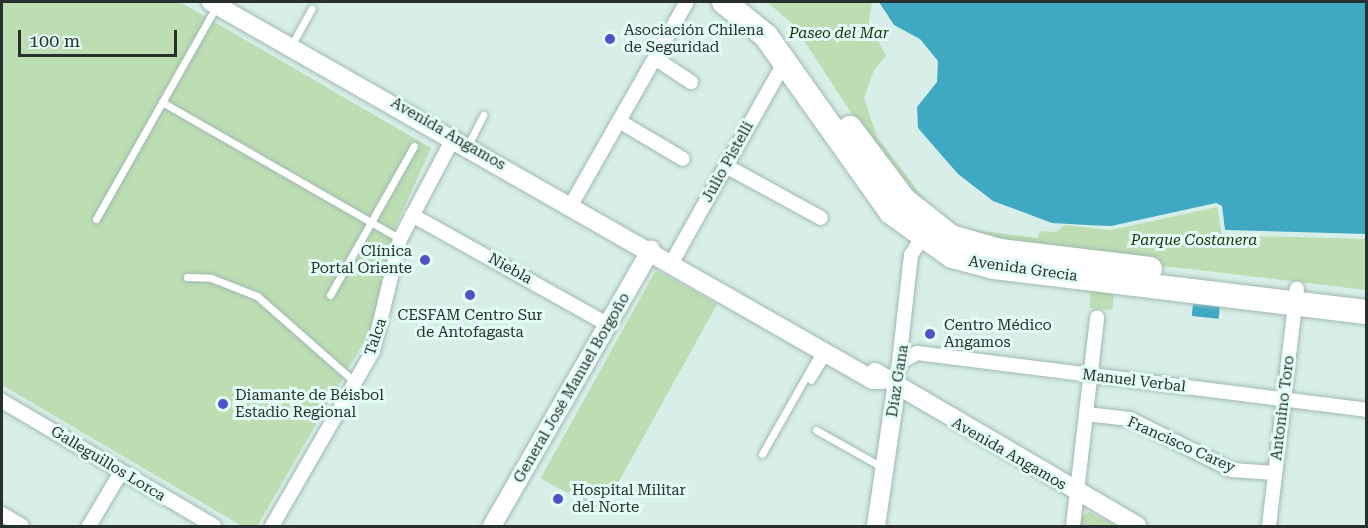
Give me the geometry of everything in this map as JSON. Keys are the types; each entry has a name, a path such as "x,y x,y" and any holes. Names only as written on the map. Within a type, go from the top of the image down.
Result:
{"highway":[{"name":"Avenida Grecia","path":"724,2 766,36 891,212 922,238 952,256 994,267 1296,296 1366,298"},
{"name":"Avenida Grecia","path":"750,2 776,27 904,200 951,237 1000,251 1296,296 1366,312"}],"main road":[{"name":"Avenida Angamos","path":"214,3 678,265 824,352 889,384"},
{"name":"General José Manuel Borgoño","path":"492,526 651,250"},
{"name":"Avenida Angamos","path":"678,265 706,275 1077,494 1137,526"},
{"name":"Díaz Gana","path":"876,526 886,470 889,384"}],"street":[{"path":"572,205 687,2"},
{"path":"656,59 691,82"},
{"name":"Julio Pistelli","path":"678,265 726,166 784,63"},
{"path":"619,121 683,159"},
{"name":"Talca","path":"272,526 356,382 381,328 400,239 412,215 461,141"},
{"path":"726,166 821,218"},
{"name":"Niebla","path":"412,215 608,324"},
{"name":"Díaz Gana","path":"889,384 903,361 911,255 922,238"},
{"name":"Antonino Toro","path":"1269,526 1296,296"},
{"path":"1072,526 1097,317"},
{"name":"Manuel Verbal","path":"903,361 917,353 1366,410"},
{"name":"Galleguillos Lorca","path":"2,401 214,526"},
{"name":"Francisco Carey","path":"1086,414 1130,419 1232,470 1275,474"},
{"path":"89,526 121,472"},
{"path":"2,514 22,526"}],"lane":[{"path":"96,219 162,102 214,3"},
{"path":"291,46 312,8"},
{"path":"162,102 400,239"},
{"path":"461,141 483,115"},
{"path":"330,295 414,146"},
{"path":"187,277 211,278 257,296 356,382"},
{"path":"812,380 824,352"},
{"path":"762,454 824,352"},
{"path":"816,430 886,470"}],"green space":[{"path":"2,2 180,2 431,148 394,230 376,321 257,526 242,526 2,385"},
{"name":"Parque Costanera","path":"767,2 872,2 869,22 886,56 874,70 864,98 877,137 936,215 959,228 1038,238 1040,231 1056,232 1065,225 1111,230 1217,207 1222,235 1366,239 1366,290 978,244 906,197 794,25"},
{"path":"656,270 717,304 602,512 541,478"},
{"path":"1091,291 1114,293 1112,310 1090,308"},
{"path":"1089,512 1116,526 1080,526 1081,516"}],"water":[{"path":"879,2 1366,2 1366,234 1225,230 1222,206 1216,203 1111,226 1052,223 993,201 958,174 918,128 917,107 937,82 938,61 920,39 894,25"},
{"path":"1193,304 1220,307 1219,319 1192,316"}],"place":[{"name":"Asociación Chilena de Seguridad","path":"610,39"},
{"name":"Clínica Portal Oriente","path":"425,260"},
{"name":"CESFAM Centro Sur de Antofagasta","path":"470,295"},
{"name":"Centro Médico Angamos","path":"930,334"},
{"name":"Diamante de Béisbol Estadio Regional","path":"223,404"},
{"name":"Hospital Militar del Norte","path":"558,499"}],"park label":[{"name":"Paseo del Mar","path":"839,34"}]}
